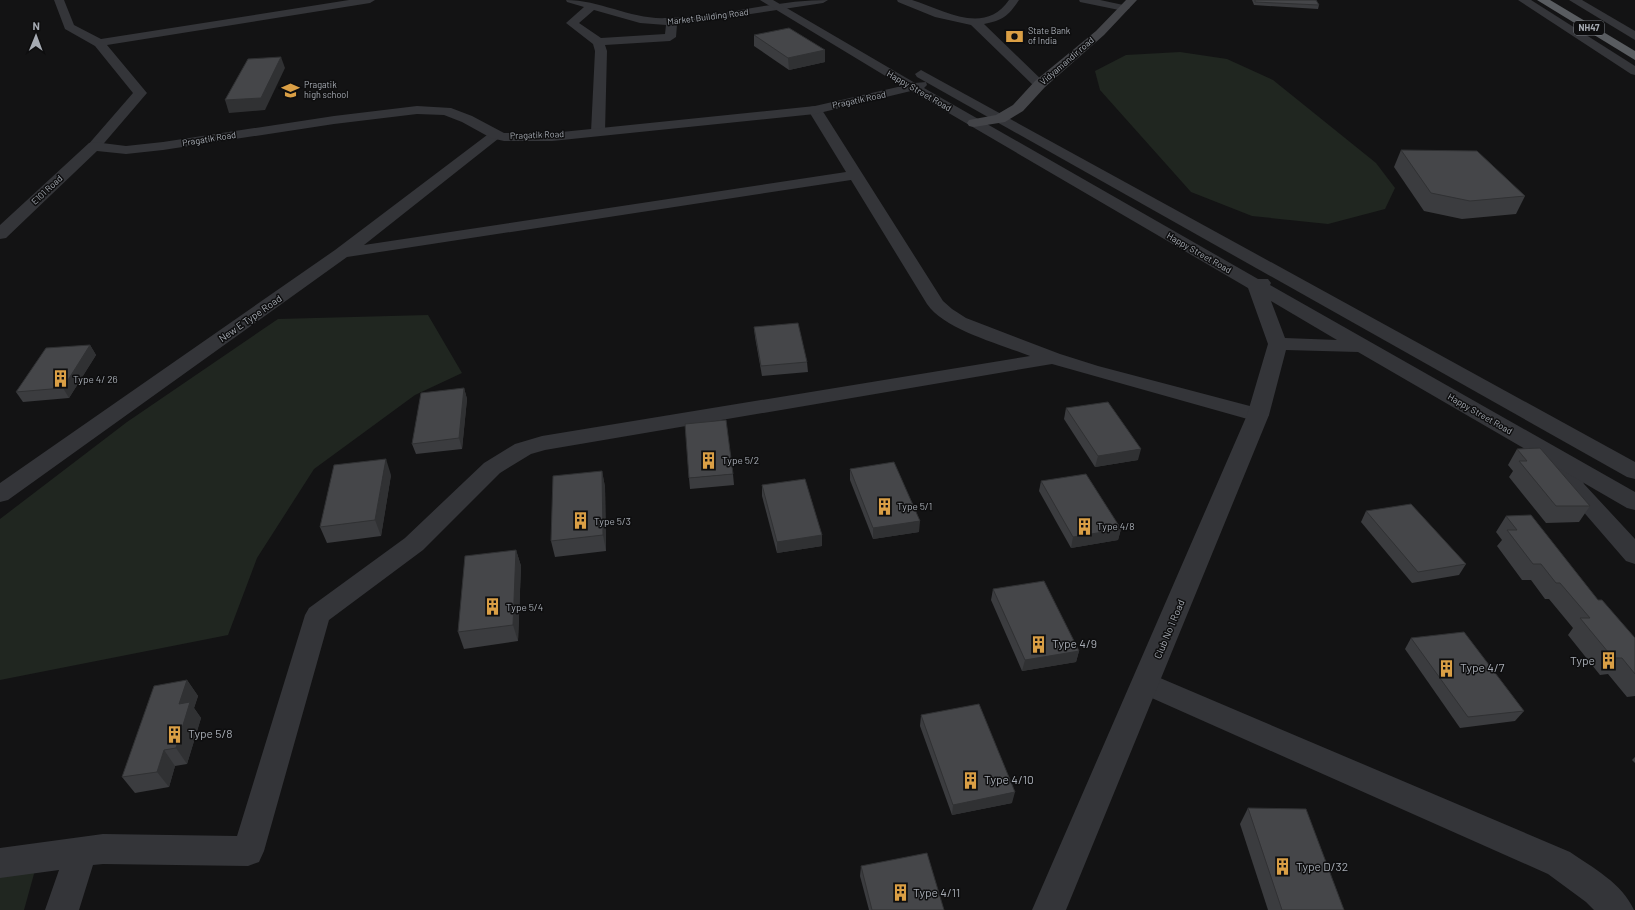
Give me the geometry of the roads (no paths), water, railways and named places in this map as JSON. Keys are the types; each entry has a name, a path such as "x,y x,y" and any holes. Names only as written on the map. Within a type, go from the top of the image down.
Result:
{"highway":[{"name":"NH47","path":"1542,0 1635,56"},
{"name":"NH47","path":"1552,0 1635,49"}],"main road":[{"name":"Vidyamandir road","path":"1000,119 1018,108 1040,84 1100,33 1128,4"},
{"path":"974,123 1000,119"}],"street":[{"path":"59,0 69,27 100,43 370,0"},
{"name":"Market Building Road","path":"571,0 640,20 672,22 783,3 823,0"},
{"path":"902,0 935,14 974,21 991,19 1005,12 1014,0"},
{"path":"1084,0 1128,4"},
{"path":"1523,0 1635,71"},
{"path":"1574,0 1635,36"},
{"name":"Happy Street Road","path":"783,3 935,82 1635,472"},
{"name":"Happy Street Road","path":"783,3 912,87 1256,286 1635,502"},
{"path":"592,6 572,23 598,42 601,51 598,132"},
{"path":"974,21 1040,84"},
{"path":"598,42 670,37 672,22"},
{"name":"E101 Road","path":"0,234 94,146 140,93 100,43"},
{"name":"Pragatik Road","path":"94,146 126,150 156,147 334,120 417,110 446,111 467,119 496,135 504,137 552,137 815,110 935,82"},
{"path":"952,110 978,106"},
{"path":"815,110 936,304 945,313 959,322 1053,358 1091,370 1258,415"},
{"path":"998,137 1026,133"},
{"name":"New E Type Road","path":"0,494 341,254 496,135"},
{"path":"341,254 855,175"},
{"path":"1282,274 1256,286 1278,344 1362,346 1408,345"},
{"name":"Club No 1 Road","path":"1049,910 1258,415 1278,344"},
{"path":"0,862 103,849 248,850 318,615 414,544 492,468 523,449 542,443 1053,358"},
{"path":"1539,447 1570,472 1571,481 1576,489 1635,555"},
{"path":"1146,683 1559,863 1598,891 1617,910"},
{"path":"62,910 81,852"}],"place":[{"name":"State Bank of India","path":"1015,36"},
{"name":"Pragatik high school","path":"291,90"},
{"name":"Type 4/ 26","path":"60,379"},
{"name":"Type 5/2","path":"709,460"},
{"name":"Type 5/1","path":"884,506"},
{"name":"Type 5/3","path":"581,521"},
{"name":"Type 4/8","path":"1084,526"},
{"name":"Type 5/4","path":"493,607"},
{"name":"Type 4/9","path":"1039,644"},
{"name":"Type","path":"1608,661"},
{"name":"Type 4/7","path":"1447,668"},
{"name":"Type 5/8","path":"175,734"},
{"name":"Type 4/10","path":"971,780"},
{"name":"Type D/32","path":"1283,867"},
{"name":"Type 4/11","path":"900,893"}]}
